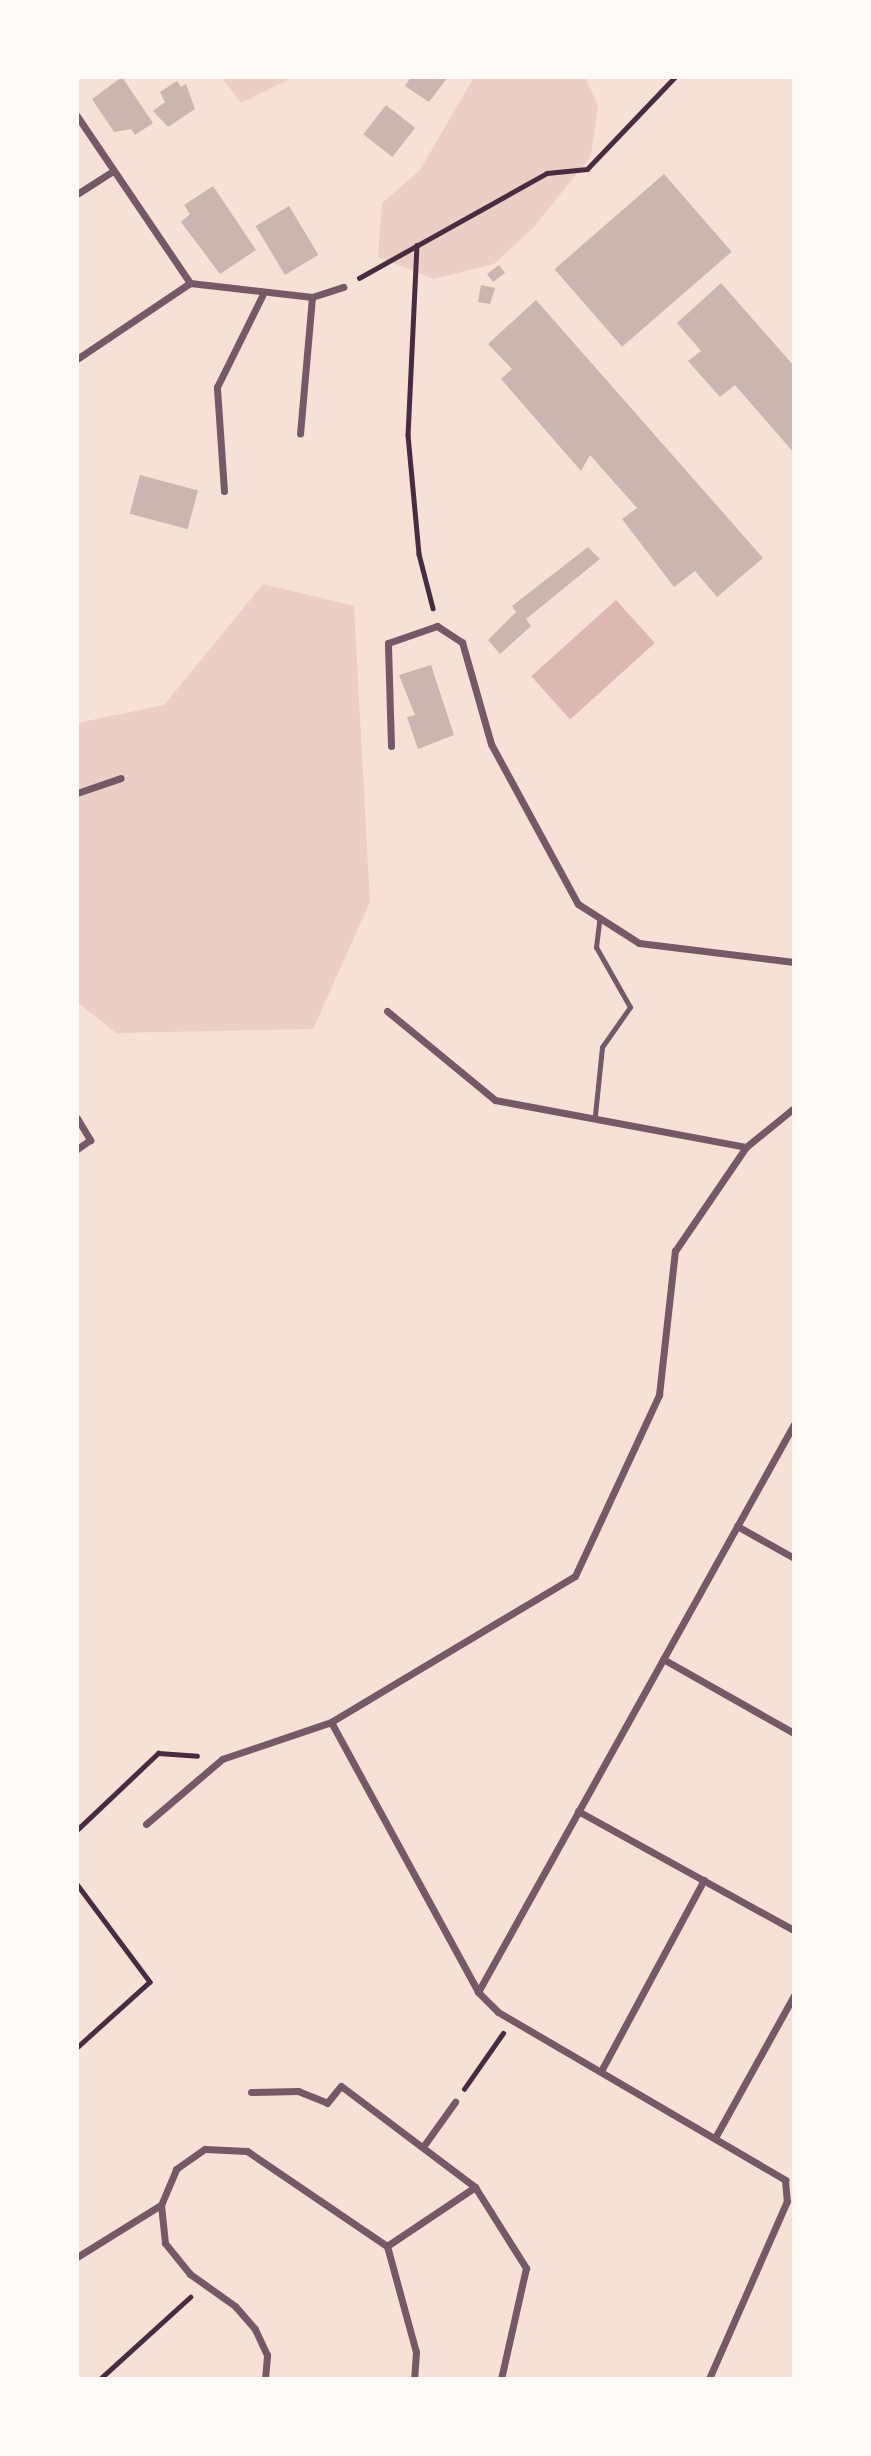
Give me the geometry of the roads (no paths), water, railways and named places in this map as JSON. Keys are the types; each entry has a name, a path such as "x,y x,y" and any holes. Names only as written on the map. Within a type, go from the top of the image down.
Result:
{"street":[{"path":"77,116 190,283"},
{"path":"77,194 113,170"},
{"path":"77,359 190,283 262,296 312,297 343,287"},
{"path":"224,491 217,387 262,296"},
{"path":"300,433 312,297"},
{"path":"391,746 388,643 437,626 462,642 491,744 538,840 578,904 599,921 639,943 684,953 794,962"},
{"path":"77,793 121,778"},
{"path":"387,1011 495,1100 595,1115 746,1147"},
{"path":"146,1824 222,1759 331,1722 575,1576 659,1395 675,1251 746,1147 794,1108"},
{"path":"77,1118 90,1140 77,1149"},
{"path":"478,1992 794,1424"},
{"path":"737,1526 794,1558"},
{"path":"663,1659 794,1733"},
{"path":"331,1722 478,1992 512,2019 785,2180 790,2200 709,2379"},
{"path":"578,1811 794,1930"},
{"path":"601,2070 704,1880"},
{"path":"716,2137 794,1994"},
{"path":"251,2092 298,2091 327,2103 341,2086 425,2144 475,2187 526,2267 501,2379"},
{"path":"425,2144 455,2102"},
{"path":"265,2379 267,2355 255,2329 165,2244 161,2205 176,2169 205,2149 247,2151 387,2246 416,2353 414,2379"},
{"path":"387,2246 475,2187"},
{"path":"77,2257 161,2205"}],"lane":[{"path":"595,1115 602,1047 629,1007 596,947 599,921"}]}
